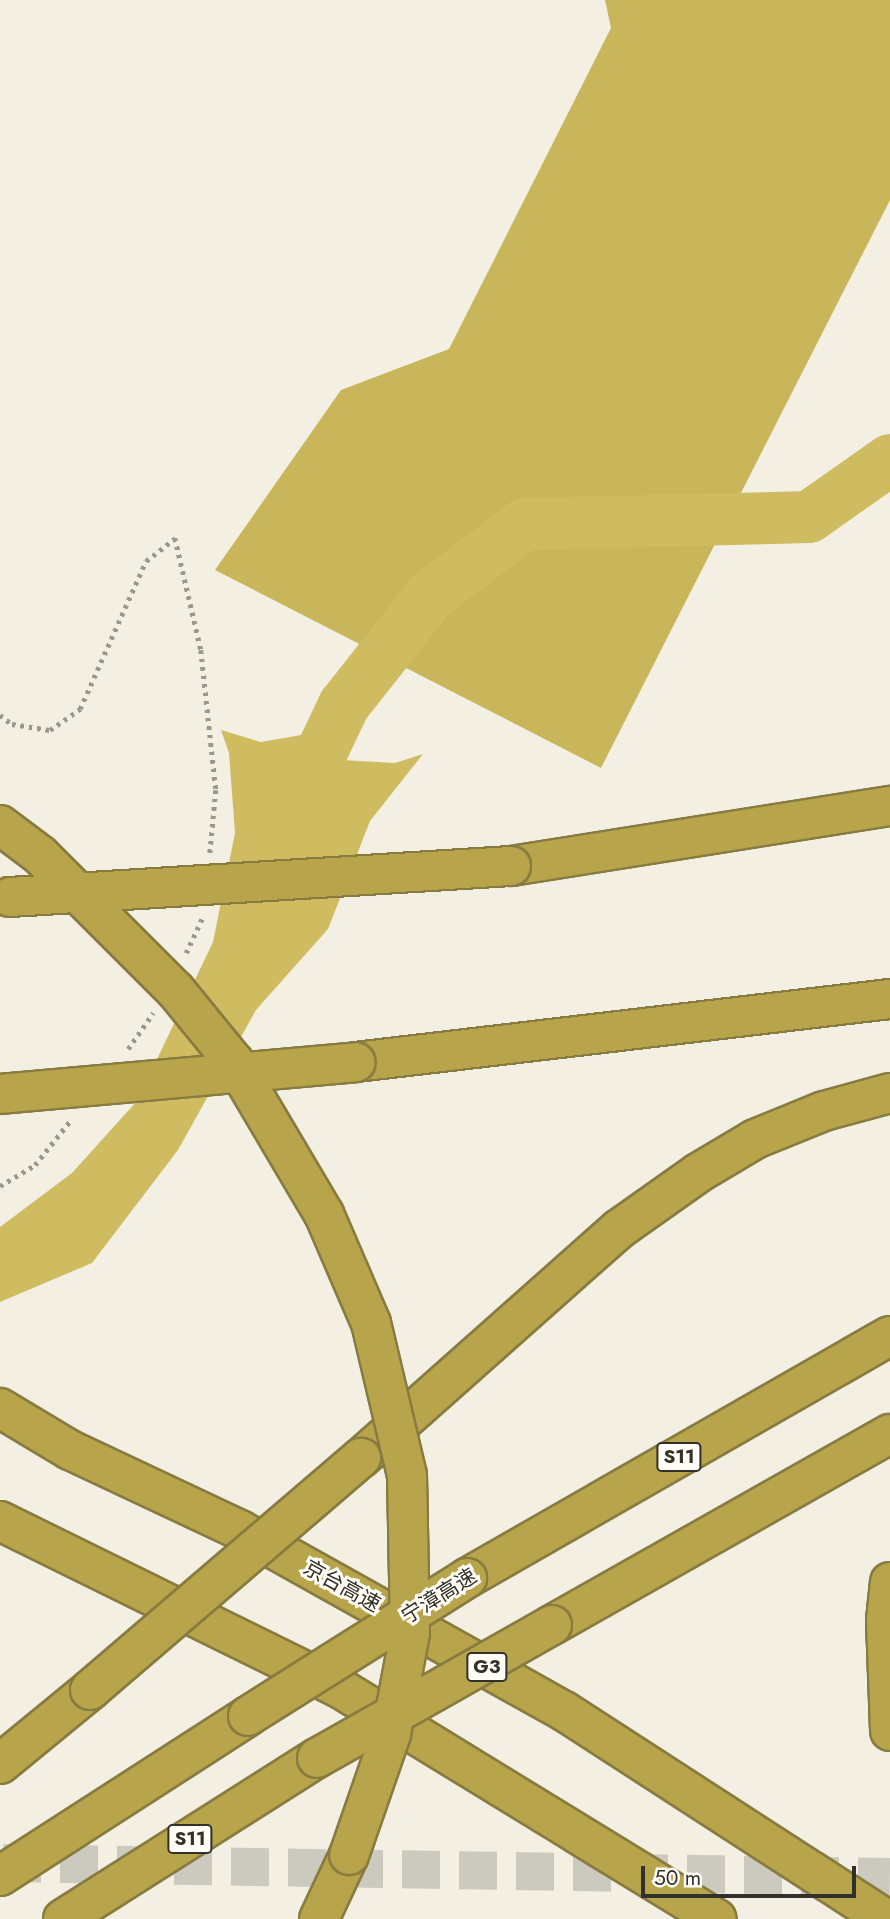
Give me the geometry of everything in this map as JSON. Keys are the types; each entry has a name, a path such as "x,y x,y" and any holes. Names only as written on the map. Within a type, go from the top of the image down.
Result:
{"highway":[{"path":"5,898 511,866 890,806"},
{"path":"0,825 40,855 176,991 234,1062 324,1214 371,1323 407,1475 410,1633 391,1734 349,1855 319,1919"},
{"path":"0,1094 356,1062 890,999"},
{"path":"0,1764 361,1458 619,1229 698,1173 790,1125 890,1093"},
{"name":"宁漳高速","path":"0,1876 467,1578 890,1336"},
{"name":"京台高速","path":"0,1408 70,1450 240,1530 530,1692 885,1919"},
{"name":"S11","path":"63,1919 317,1758 890,1434"},
{"path":"0,1521 338,1687 718,1919"},
{"path":"890,1581 886,1621 890,1731"}],"path":[{"path":"0,715 12,724 50,730 80,709 146,561 175,538"}],"shaded area":[{"path":"605,0 890,0 890,200 601,768 215,570 341,390 449,349 611,28"},
{"path":"221,730 261,742 301,735 342,760 395,763 423,754 370,821 328,929 256,1010 178,1150 92,1263 0,1302 0,1227 72,1173 137,1101 213,942 235,833 229,753"}],"waterway":[{"path":"293,812 344,705 431,595 525,524 809,517 890,460"}],"tunnel":[{"path":"3,1863 890,1877"}]}
